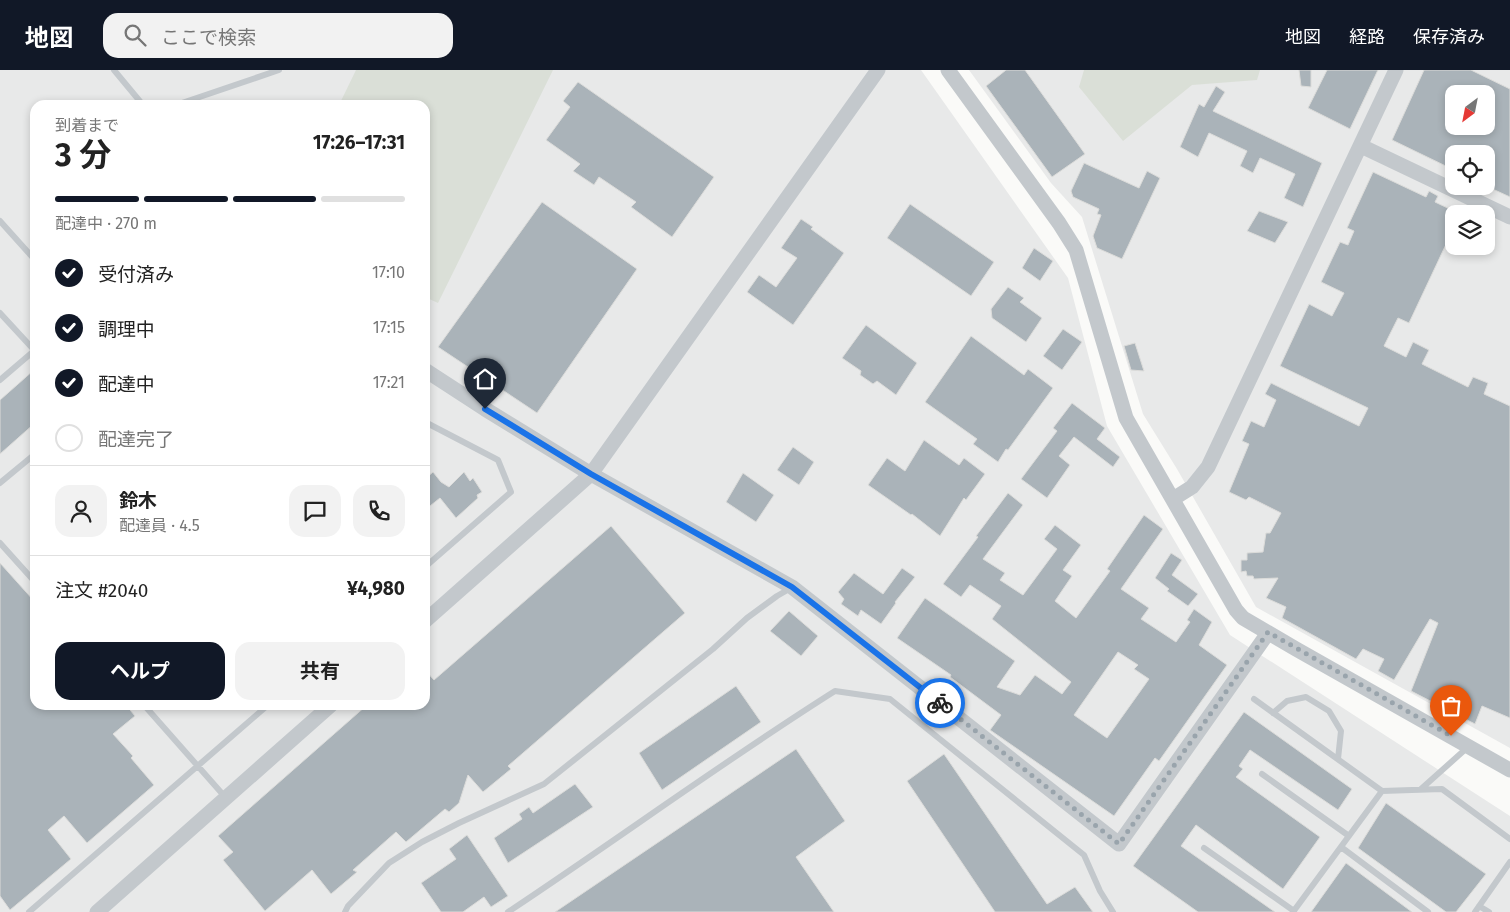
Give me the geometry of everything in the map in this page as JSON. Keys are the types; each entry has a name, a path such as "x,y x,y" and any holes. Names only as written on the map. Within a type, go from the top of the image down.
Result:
{"street":[{"path":"430,618 591,474 878,70"},
{"path":"948,70 1059,223 1076,250 1126,418 1236,610 1243,618 1510,770"},
{"path":"1173,499 1192,487 1208,467 1396,70"},
{"path":"1361,146 1510,217"},
{"path":"430,373 591,474 792,587 1119,844 1268,632"},
{"path":"96,912 325,710"}],"lane":[{"path":"114,70 139,100"},
{"path":"191,100 279,70"},
{"path":"0,220 30,254"},
{"path":"0,313 30,345"},
{"path":"0,380 30,354"},
{"path":"430,425 498,460 511,492 430,563"},
{"path":"0,483 30,458"},
{"path":"0,543 30,576"},
{"path":"345,912 348,906 389,863 459,823 544,784 713,649 747,618 792,587"},
{"path":"508,912 572,870 776,728 835,691 890,699 1084,855 1100,891 1113,912"},
{"path":"1273,712 1287,701 1306,697 1329,711 1340,731 1338,759"},
{"path":"1254,699 1382,791 1442,789 1510,839"},
{"path":"148,710 226,798"},
{"path":"29,912 262,710"},
{"path":"1421,790 1468,746"},
{"path":"1262,774 1349,836"},
{"path":"1204,848 1294,911 1382,791"},
{"path":"1341,847 1428,912"},
{"path":"1475,912 1510,862"},
{"path":"1480,906 1489,912"}],"shaded area":[{"path":"0,70 921,70 1068,278 1107,426 1230,635 1510,816 1510,912 0,912"},
{"path":"356,70 553,70 438,303 430,299 430,100 341,100"},
{"path":"969,70 1510,70 1510,748 1256,607 1177,469 1143,414 1082,217 1051,183"},
{"path":"1084,70 1260,70 1257,80 1192,85 1123,141 1079,87"}],"building":[{"path":"1006,70 1025,70 1085,154 1052,177 986,86"},
{"path":"1299,70 1311,70 1311,87 1301,86"},
{"path":"1327,70 1378,70 1350,129 1308,108"},
{"path":"1424,70 1471,70 1510,89 1510,197 1495,190 1495,145 1445,145 1445,166 1392,140"},
{"path":"578,82 714,177 672,237 631,207 636,202 599,177 594,185 573,171 580,164 546,140 570,107 563,101"},
{"path":"1216,86 1225,92 1213,111 1322,163 1303,207 1284,198 1295,174 1260,158 1253,173 1240,166 1247,151 1209,133 1198,157 1180,147 1199,104 1204,107"},
{"path":"1084,163 1139,188 1147,171 1160,178 1122,259 1097,248 1093,236 1101,215 1097,214 1099,209 1073,197 1071,191"},
{"path":"1373,172 1426,197 1429,191 1438,196 1435,202 1445,207 1445,246 1409,323 1398,318 1384,346 1406,357 1413,342 1429,350 1422,364 1468,387 1473,377 1488,383 1484,394 1510,406 1510,718 1482,706 1475,724 1411,691 1438,623 1430,619 1394,680 1378,671 1384,659 1363,649 1356,659 1282,618 1286,607 1266,598 1278,578 1254,579 1253,576 1247,576 1246,571 1241,572 1241,560 1247,560 1247,553 1263,552 1266,533 1270,533 1281,513 1249,497 1246,500 1229,492 1249,444 1242,441 1251,421 1264,427 1276,400 1265,394 1271,383 1359,426 1368,408 1280,366 1309,304 1332,316 1344,293 1321,282 1340,242 1348,245 1354,231 1347,228"},
{"path":"542,202 637,269 537,413 438,347"},
{"path":"910,204 994,262 971,296 887,238"},
{"path":"1259,211 1288,222 1275,243 1247,231"},
{"path":"801,219 813,227 811,229 844,253 793,325 747,292 759,275 776,287 797,258 781,248"},
{"path":"1034,248 1053,261 1040,281 1022,268"},
{"path":"1008,287 1024,298 1020,302 1042,318 1026,342 992,318 991,309"},
{"path":"866,325 917,363 896,395 877,381 873,384 860,375 861,371 842,358"},
{"path":"1063,329 1082,342 1062,370 1043,356"},
{"path":"971,336 1024,375 1028,369 1053,388 998,462 973,444 977,439 925,402"},
{"path":"1135,343 1144,371 1131,370 1124,346"},
{"path":"30,373 30,427 0,454 0,400"},
{"path":"1072,403 1105,428 1097,439 1120,457 1113,467 1074,437 1059,456 1070,465 1047,498 1021,479 1057,431 1053,428"},
{"path":"924,440 959,465 964,458 985,474 966,500 964,498 940,536 912,514 868,485 887,458 905,471"},
{"path":"793,447 814,462 799,485 777,470"},
{"path":"433,472 441,482 449,487 464,472 470,481 473,478 482,492 456,518 440,498 430,506 430,475"},
{"path":"743,473 774,495 756,522 726,502"},
{"path":"1008,493 1023,505 983,559 1005,573 1000,580 1023,595 1057,549 1044,539 1055,525 1081,545 1063,570 1072,576 1055,601 1076,618 1110,571 1107,569 1144,515 1163,529 1121,589 1149,608 1141,619 1176,642 1190,622 1187,620 1194,609 1212,622 1199,645 1227,665 1159,761 1155,758 1114,816 990,730 1001,715 950,677 951,675 897,638 925,598 1015,661 997,687 1020,695 1035,675 1062,694 1071,682 992,619 1001,606 970,585 961,597 943,584 978,537 976,536","holes":["1118,652 1138,665 1134,669 1149,679 1107,738 1074,715"]},
{"path":"611,526 685,613 508,766 511,769 483,792 468,775 459,803 449,812 445,809 406,842 396,832 353,870 357,872 331,894 312,870 265,911 223,860 233,852 218,836 361,710 430,710 430,676 434,680"},
{"path":"1171,553 1182,560 1172,575 1198,594 1188,606 1167,591 1169,589 1155,578"},
{"path":"0,563 30,596 30,710 130,710 135,716 113,734 133,756 131,758 154,785 87,843 64,816 48,830 71,859 10,910 0,896"},
{"path":"902,568 915,577 895,602 881,624 861,610 858,616 841,604 844,599 838,592 854,573 883,594"},
{"path":"789,611 818,636 801,656 770,631"},
{"path":"736,686 761,722 662,790 639,753"},
{"path":"1244,712 1352,789 1338,810 1250,750 1239,766 1243,769 1236,777 1320,837 1283,889 1196,825 1181,846 1275,912 1198,912 1133,866"},
{"path":"796,749 845,821 796,857 834,912 555,912"},
{"path":"944,754 1047,904 1075,887 1093,912 995,912 907,781"},
{"path":"575,784 593,807 508,863 494,838 522,819 519,814 529,807 533,813"},
{"path":"1386,803 1486,874 1456,912 1446,912 1358,848"},
{"path":"467,835 508,896 491,907 484,897 463,912 441,912 421,883 456,859 449,849"},
{"path":"1346,863 1412,912 1311,912"}],"way so far":[{"path":"940,703 1119,844 1268,632 1451,736"}],"route":[{"path":"485,409 591,474 792,587 940,703"}]}
